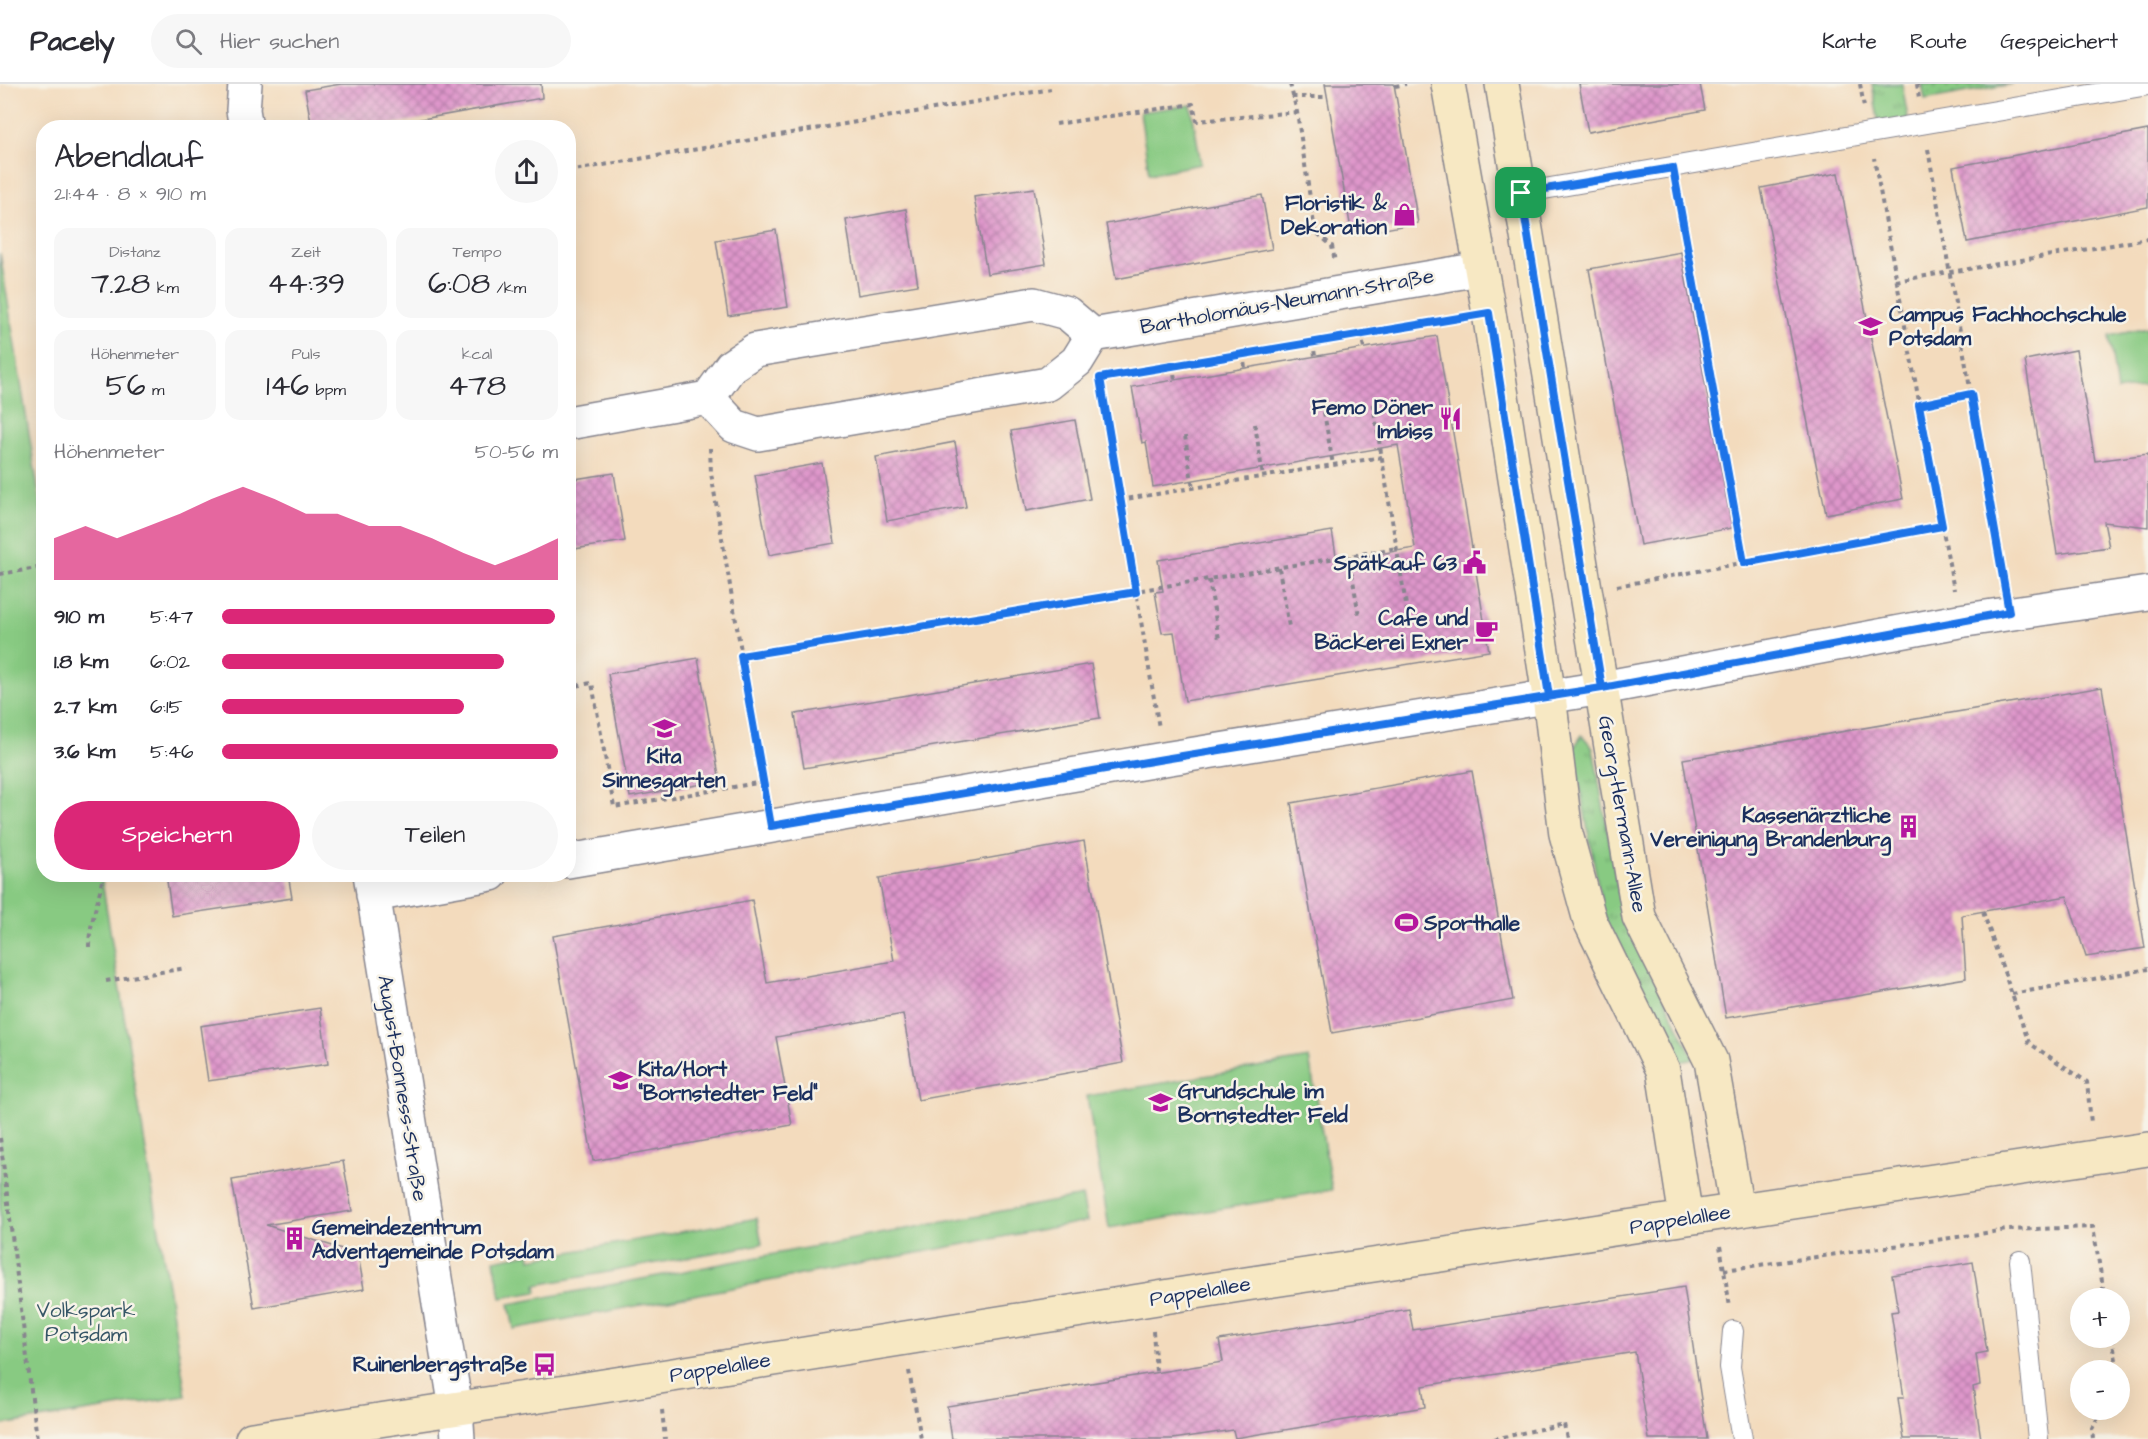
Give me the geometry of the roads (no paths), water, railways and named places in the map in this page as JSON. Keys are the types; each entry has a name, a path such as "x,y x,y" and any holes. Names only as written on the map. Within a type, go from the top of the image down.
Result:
{"street":[{"path":"245,84 245,120"},
{"path":"1448,84 1489,313 1549,696 1566,834 1590,921 1662,1070 1712,1214"},
{"name":"Georg-Hermann-Allee","path":"1502,84 1640,916 1711,1061 1712,1214"},
{"name":"Bartholomäus-Neumann-Straße","path":"1093,335 1480,269"},
{"path":"576,422 708,398 731,366 755,350 1034,304 1067,313 1093,335 1077,361 1048,384 758,434 734,426 708,398"},
{"path":"576,860 1164,759 1602,688 2009,612 2148,593"},
{"path":"371,885 404,882"},
{"name":"August-Bonness-Straße","path":"371,885 457,1424"},
{"name":"Pappelallee","path":"252,1439 457,1424 904,1338 1257,1282 2148,1149"}],"lane":[{"path":"1521,193 2148,85"},
{"path":"2020,1261 2038,1439"},
{"path":"1733,1331 1730,1366 1742,1439"}],"place":[{"name":"Floristik & Dekoration","path":"1405,215"},
{"name":"Campus Fachhochschule Potsdam","path":"1871,326"},
{"name":"Femo Döner Imbiss","path":"1451,419"},
{"name":"Spätkauf 63","path":"1475,563"},
{"name":"Cafe und Bäckerei Exner","path":"1486,630"},
{"name":"Kita Sinnesgarten","path":"664,728"},
{"name":"Kassenärztliche Vereinigung Brandenburg","path":"1909,827"},
{"name":"Sporthalle","path":"1406,923"},
{"name":"Kita/Hort \"Bornstedter Feld\"","path":"620,1081"},
{"name":"Grundschule im Bornstedter Feld","path":"1160,1103"},
{"name":"Gemeindezentrum Adventgemeinde Potsdam","path":"294,1239"},
{"name":"Ruinenbergstraße","path":"545,1364"}],"park label":[{"name":"Volkspark Potsdam","path":"86,1322"}]}
